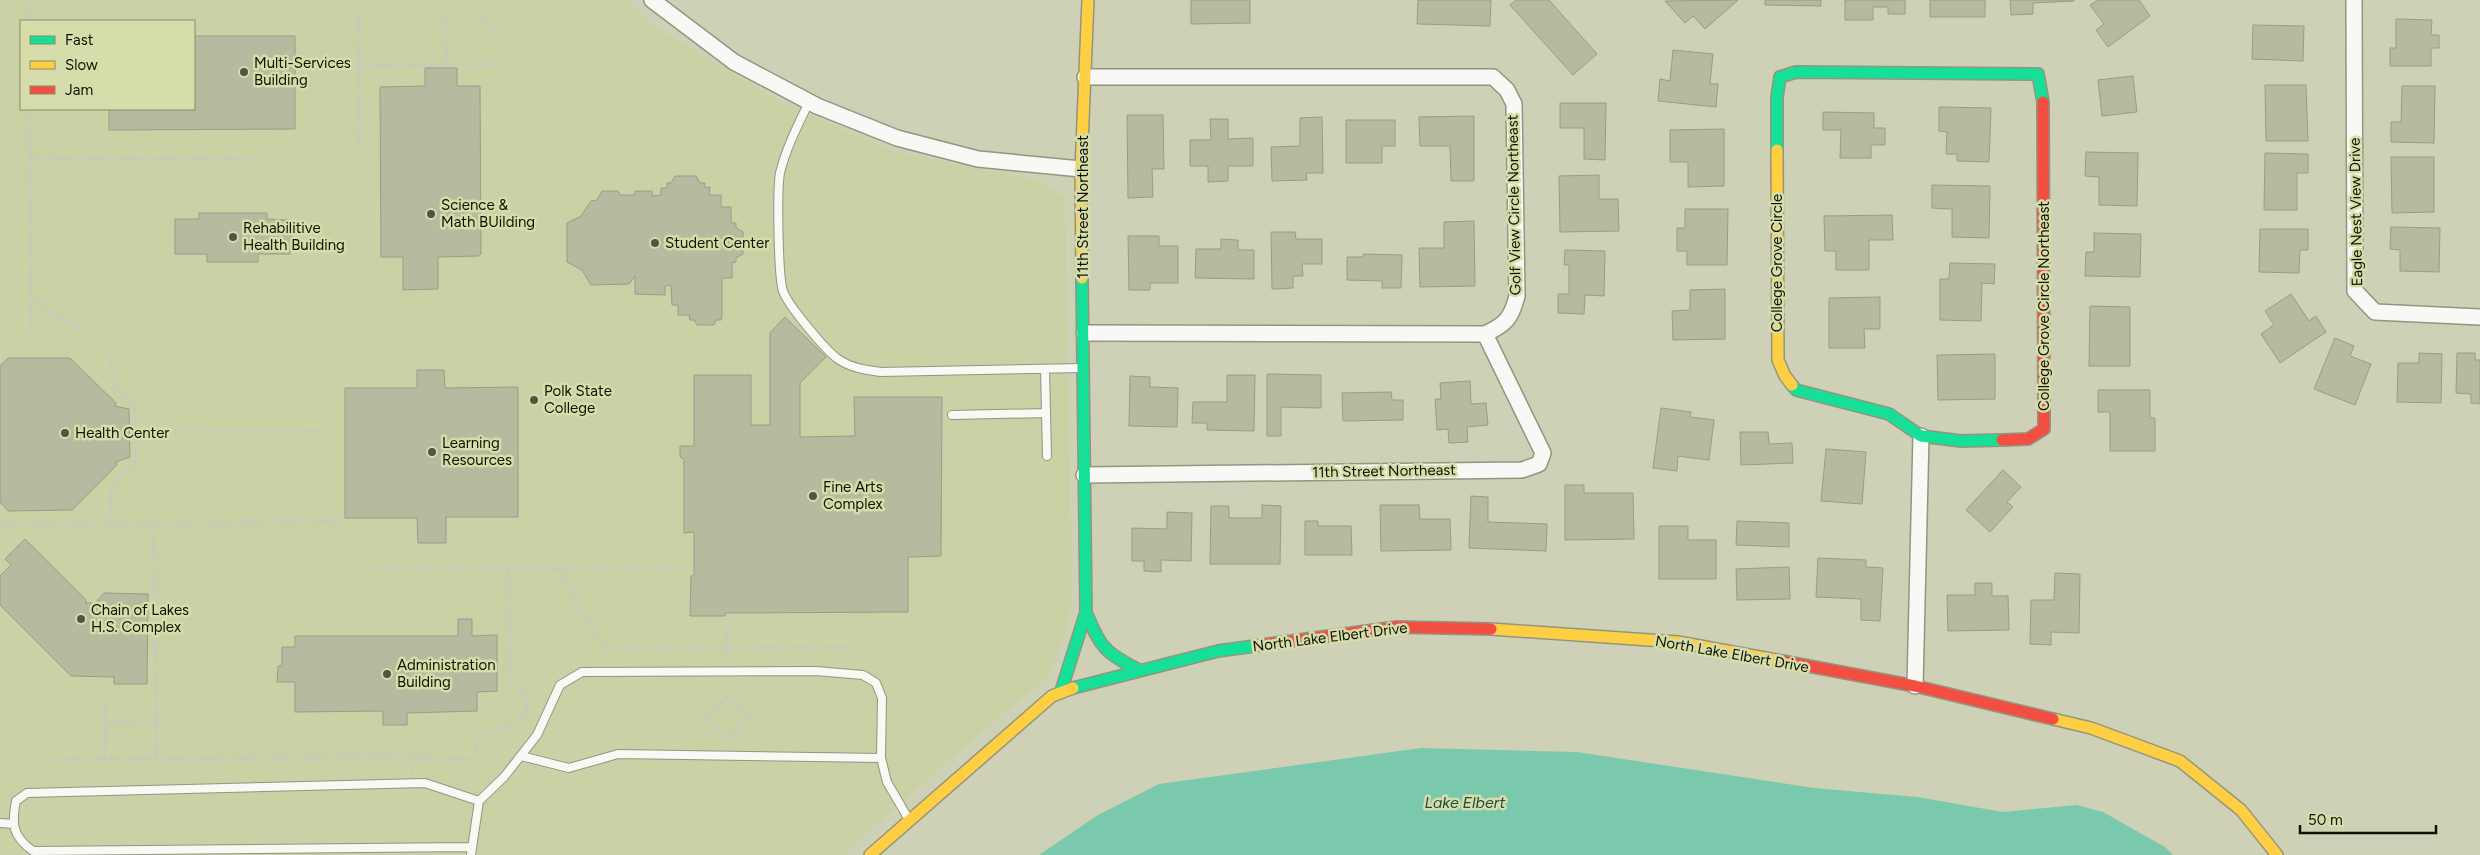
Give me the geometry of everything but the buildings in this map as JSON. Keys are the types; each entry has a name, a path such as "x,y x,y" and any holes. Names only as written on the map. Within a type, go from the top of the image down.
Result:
{"street":[{"path":"652,0 734,62 809,102 898,138 978,159 1081,169"},
{"name":"11th Street Northeast","path":"1061,691 1086,612 1081,169 1088,0"},
{"name":"Eagle Nest View Drive","path":"2354,0 2355,291 2374,312 2480,317"},
{"name":"College Grove Circle","path":"1861,72 1796,72 1780,77 1777,97 1778,360 1785,376 1796,390 1889,414 1922,436"},
{"name":"College Grove Circle Northeast","path":"1861,72 2038,74 2043,96 2044,428 2028,439 1961,441 1922,436"},
{"name":"Golf View Circle Northeast","path":"1085,77 1493,77 1507,90 1514,104 1517,296 1513,312 1503,326 1485,334"},
{"path":"1084,333 1485,334"},
{"name":"11th Street Northeast","path":"1084,475 1522,470 1539,464 1542,453 1485,334"},
{"path":"1915,686 1922,436"},
{"path":"1086,612 1097,641 1103,648 1109,654 1140,670"},
{"name":"North Lake Elbert Drive","path":"1061,691 1185,658 1311,637 1397,627 1498,629 1678,642 1915,686 2091,728 2180,761 2241,810 2277,855"},
{"path":"870,855 1052,696 1061,691"}],"lane":[{"path":"809,102 788,147 780,175 779,246 782,290 790,306 837,359 858,368 881,372 1084,368"},
{"path":"1045,369 1047,456"},
{"path":"952,415 1046,412"},
{"path":"478,801 425,783 27,793 16,801 13,818 20,842 33,851 470,851 478,801 504,777 537,734 560,685 582,672 816,671 863,675 876,683 882,698 881,758 887,782 910,821"},
{"path":"521,756 569,768 618,754 881,758"},
{"path":"0,824 14,824"}],"path":[{"path":"29,2 29,20"},
{"path":"445,14 446,65"},
{"path":"477,14 501,31"},
{"path":"358,15 358,146"},
{"path":"358,66 501,64"},
{"path":"29,110 31,331"},
{"path":"29,158 262,159"},
{"path":"31,294 36,300 83,332"},
{"path":"110,524 111,485 118,477 136,467 134,402 116,389 111,377 111,357"},
{"path":"135,432 328,431"},
{"path":"0,524 343,522"},
{"path":"154,523 156,758"},
{"path":"370,568 509,570 684,568"},
{"path":"558,569 604,648 852,647"},
{"path":"44,759 411,757 473,759 480,739 487,734 506,728 516,722 524,714 527,707 527,696 510,682 509,570"},
{"path":"726,619 726,698 706,719 728,739 749,717 726,698"},
{"path":"105,758 106,699"},
{"path":"106,722 156,723"},
{"path":"411,757 412,783"}],"shaded area":[{"name":"Polk State College","path":"0,0 629,0 653,25 780,102 893,151 1038,181 1065,197 1072,602 1065,634 1048,676 860,839 845,855 0,855"}],"water":[{"name":"Lake Elbert","path":"1421,748 1577,752 1814,788 1917,797 2003,812 2077,805 2103,812 2165,847 2173,855 1039,855 1098,815 1159,784"}],"traffic: fast":[{"path":"1796,72 2038,74 2043,102"},
{"path":"1777,150 1777,97 1780,77 1796,72"},
{"path":"1061,691 1086,612 1082,278"},
{"path":"1792,385 1796,390 1889,414 1921,436 1961,441 2002,440"},
{"path":"1086,612 1095,633 1105,648 1118,659 1139,670"},
{"path":"1073,688 1218,651 1262,645"}],"traffic: slow":[{"path":"1082,278 1081,169 1088,0"},
{"path":"1777,150 1778,360 1785,376 1792,385"},
{"path":"1491,629 1678,642 1782,661"},
{"path":"870,855 1052,696 1073,688"},
{"path":"2053,719 2091,728 2180,761 2241,810 2277,855"}],"traffic: jam":[{"path":"2002,440 2028,439 2044,429 2043,102"},
{"path":"1262,645 1397,627 1491,629"},
{"path":"1782,661 1915,686 2053,719"}],"place":[{"name":"Multi-Services Building","path":"244,72"},
{"name":"Science & Math BUilding","path":"431,214"},
{"name":"Rehabilitive Health Building","path":"233,237"},
{"name":"Student Center","path":"655,243"},
{"name":"Polk State College","path":"534,400"},
{"name":"Health Center","path":"65,433"},
{"name":"Learning Resources","path":"432,452"},
{"name":"Fine Arts Complex","path":"813,496"},
{"name":"Chain of Lakes H.S. Complex","path":"81,619"},
{"name":"Administration Building","path":"387,674"}]}
